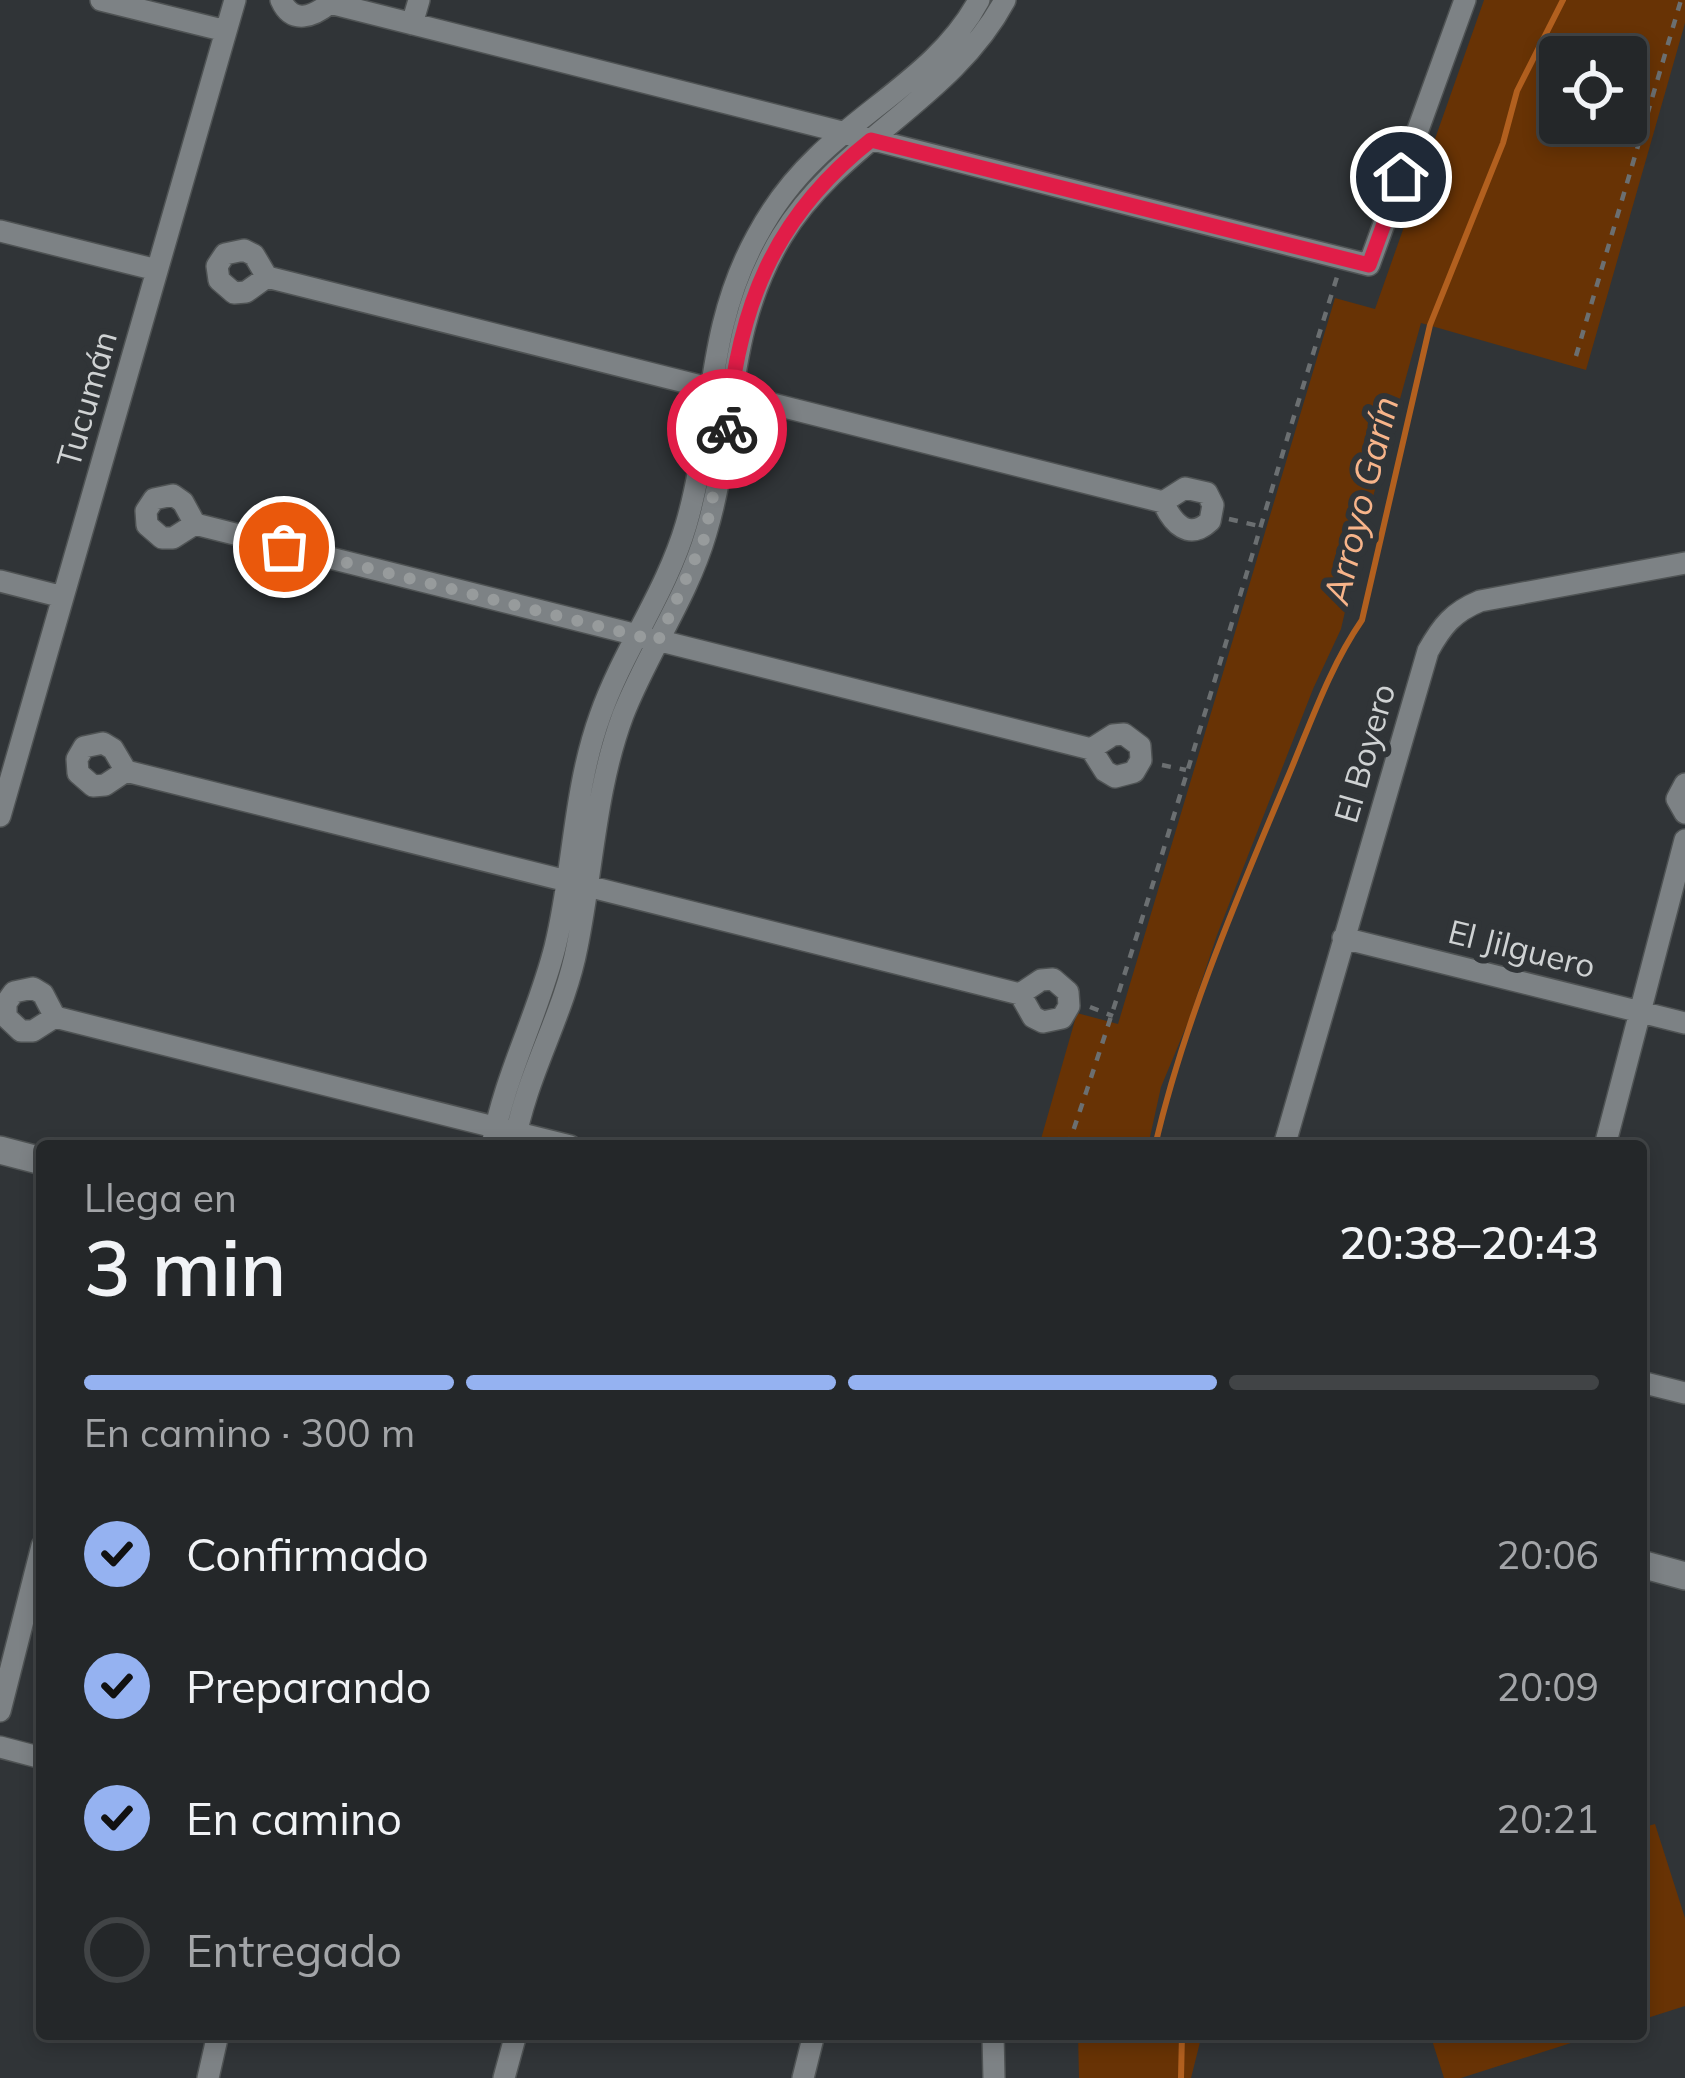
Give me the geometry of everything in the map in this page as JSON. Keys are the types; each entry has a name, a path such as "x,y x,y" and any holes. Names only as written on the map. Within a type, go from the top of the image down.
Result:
{"street":[{"path":"101,0 226,31"},
{"name":"Tucumán","path":"0,816 235,0"},
{"path":"281,0 297,17 318,13 330,2 1369,265 1465,0"},
{"path":"412,24 419,0"},
{"path":"719,391 720,328 757,237 815,158 951,41 979,0"},
{"path":"55,1017 508,1140 577,949 576,883 586,759 616,674 648,638 693,501 719,391 759,282 796,214 839,165 957,68 1005,0"},
{"path":"0,231 157,270"},
{"path":"267,278 1163,502 1176,525 1186,531 1206,526 1213,514"},
{"path":"195,524 1091,749 1105,771 1115,777 1134,772 1141,760"},
{"name":"El Boyero","path":"1286,1140 1428,651 1442,626 1460,609 1480,601 1685,563"},
{"path":"0,581 63,597"},
{"path":"126,771 1020,994"},
{"path":"1685,784 1677,799 1685,813"},
{"path":"1607,1140 1685,840"},
{"name":"El Jilguero","path":"1343,938 1685,1023"},
{"path":"0,1150 36,1159"},
{"path":"1647,1384 1685,1393"},
{"path":"1647,1566 1685,1576"},
{"path":"0,1711 36,1570"},
{"path":"0,1747 36,1756"},
{"path":"208,2078 217,2040"},
{"path":"504,2078 514,2040"},
{"path":"803,2078 812,2040"},
{"path":"993,2040 994,2078"}],"path":[{"path":"1576,356 1681,0"},
{"path":"1070,1140 1125,976 1342,260"},
{"path":"1213,514 1258,526"},
{"path":"1141,760 1186,770"}],"shaded area":[{"path":"1484,0 1685,0 1685,23 1586,370 1421,323 1341,629 1217,935 1161,1087 1149,1140 1041,1140 1077,1013 1118,1024 1335,298 1375,309"},
{"path":"1655,1824 1685,1918 1685,2006 1647,2018 1647,1826"},
{"path":"1078,2040 1200,2040 1191,2078 1079,2078"},
{"path":"1432,2040 1574,2040 1461,2078 1444,2078"}],"waterway":[{"name":"Arroyo Garín","path":"1157,1140 1196,1006 1231,914 1321,697 1362,620 1430,325 1503,143 1517,91 1563,0"},
{"name":"Arroyo Garín","path":"1181,2078 1182,2040"}],"way so far":[{"path":"284,547 658,641 704,539 727,429"}],"route":[{"path":"727,429 733,368 764,268 796,214 839,165 871,140 1369,265 1401,177"}]}
